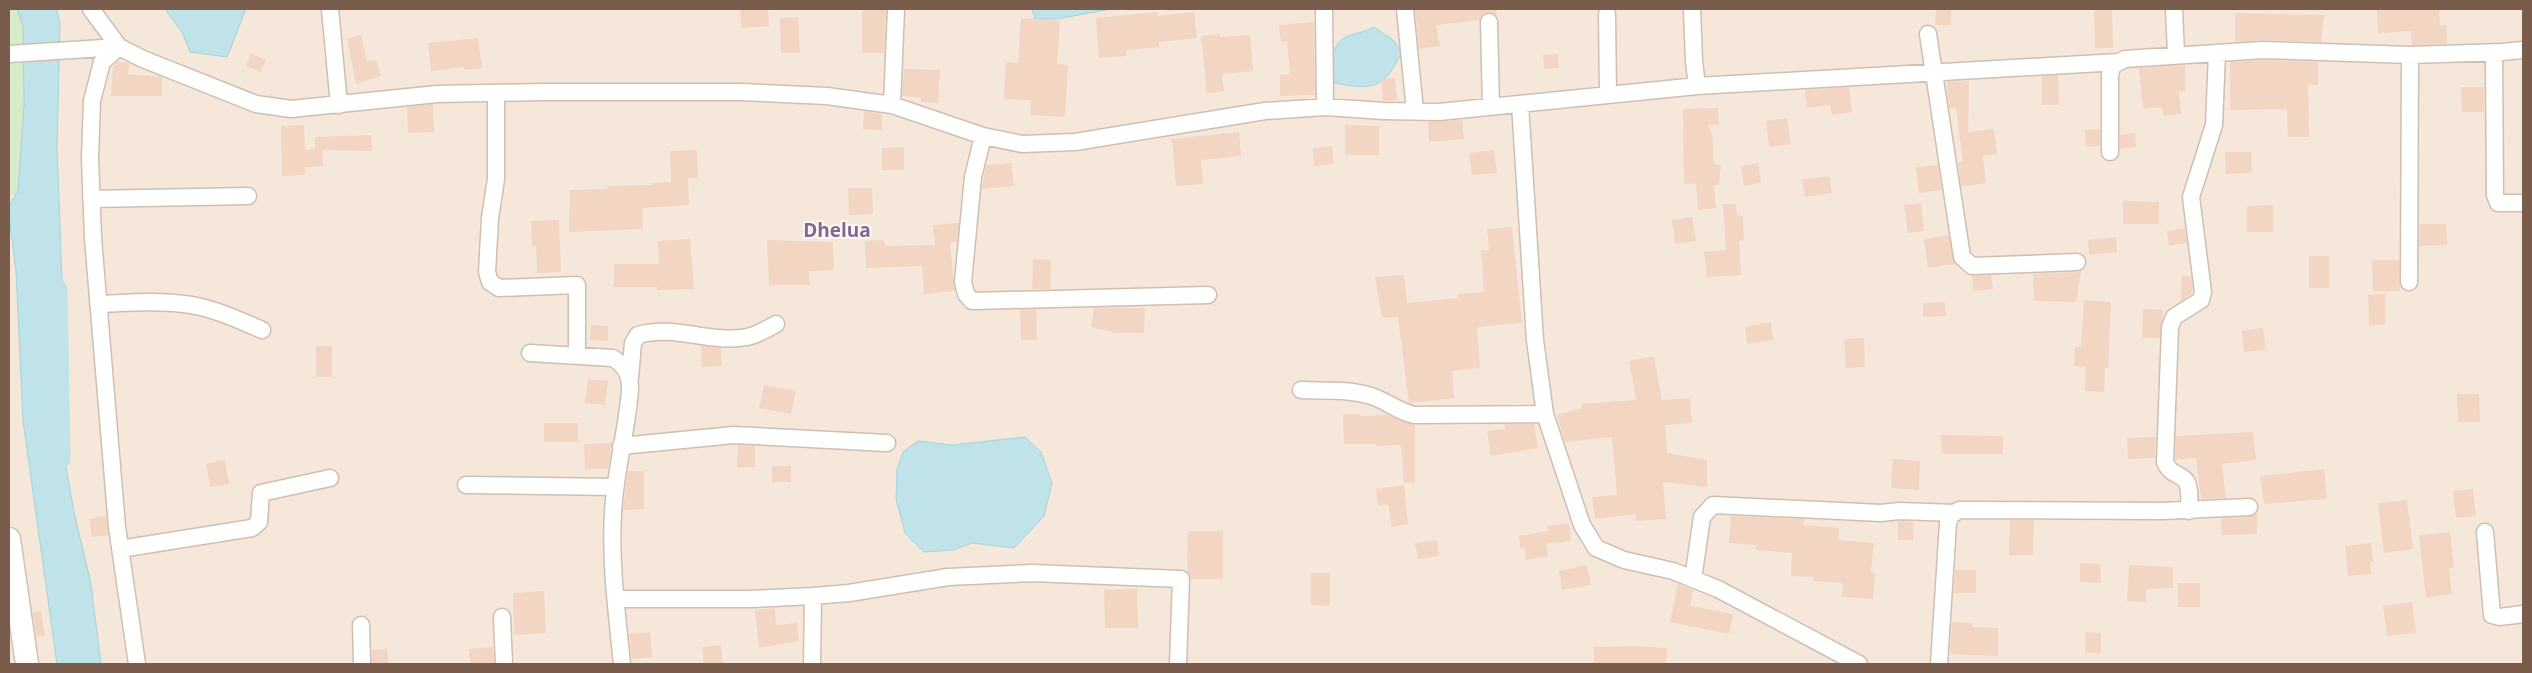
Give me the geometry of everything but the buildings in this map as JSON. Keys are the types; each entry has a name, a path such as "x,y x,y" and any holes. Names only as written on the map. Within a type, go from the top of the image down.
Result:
{"main road":[{"path":"9,539 12,590 26,664"}],"street":[{"path":"91,9 119,47 143,59 256,104 291,109 401,97 496,93 741,92 827,96 892,106 983,136 1022,144 1075,142 1265,111 1325,106 1415,112 1491,107 1697,86 1933,71 2119,62"},
{"path":"330,9 339,105"},
{"path":"892,106 896,9"},
{"path":"1324,9 1325,106"},
{"path":"1405,9 1415,112"},
{"path":"1692,9 1697,86"},
{"path":"2174,9 2176,55"},
{"path":"1607,14 1608,95"},
{"path":"1488,22 1491,107"},
{"path":"1928,34 1962,257 1972,266 2078,262"},
{"path":"9,54 119,47"},
{"path":"119,47 102,62 92,101 90,158 98,304 120,549 137,664"},
{"path":"2110,152 2110,74 2113,65 2125,59 2263,50 2410,55 2523,50"},
{"path":"2494,52 2495,195 2498,203 2523,203"},
{"path":"2189,511 2189,488 2185,480 2168,471 2165,462 2164,447 2170,327 2174,317 2201,300 2203,292 2191,198 2214,125 2217,53"},
{"path":"2408,282 2410,55"},
{"path":"496,93 496,179 490,218 487,272 490,282 499,288 577,285 577,356"},
{"path":"1520,104 1535,340 1545,414 1582,525 1596,548 1624,560 1673,571 1718,589 1859,664"},
{"path":"983,136 973,177 963,282 966,294 972,300 1208,295"},
{"path":"92,199 248,196"},
{"path":"98,304 155,302 185,304 217,312 262,330"},
{"path":"622,664 616,599 613,513 621,446 630,399 633,343 638,335 657,332 728,338 747,337 776,324"},
{"path":"530,354 613,358 624,365 630,380"},
{"path":"1301,390 1351,392 1371,396 1398,411 1414,415 1545,414"},
{"path":"621,446 734,435 887,443"},
{"path":"120,549 252,528 259,522 261,493 330,478"},
{"path":"466,485 616,487"},
{"path":"1693,579 1702,517 1713,505 1881,513 1900,511 1955,512 1970,509 2189,511 2249,506"},
{"path":"1939,664 1948,523 1950,515 1955,512"},
{"path":"2486,532 2492,614 2500,617 2523,614"},
{"path":"616,599 751,599 812,596 849,593 948,577 1032,573 1181,579 1178,664"},
{"path":"812,596 812,664"},
{"path":"502,617 504,664"},
{"path":"361,625 362,664"}],"shaded area":[{"path":"9,9 2523,9 2523,664 9,664"}],"green space":[{"path":"9,9 34,9 28,189 9,196"}],"water":[{"path":"17,9 57,9 60,24 57,147 62,280 54,346 58,421 74,512 91,584 101,664 57,664 23,421 16,271 9,216 9,206 18,190 24,105 23,27"},
{"path":"165,9 246,9 227,57 190,52 182,32"},
{"path":"1032,9 1111,9 1057,19 1035,19"},
{"path":"1374,27 1393,40 1402,51 1390,73 1377,84 1369,86 1360,87 1335,83 1329,67 1339,43 1346,37"},
{"path":"1025,437 1041,452 1052,483 1044,516 1014,548 972,543 953,550 924,552 905,533 896,499 897,469 903,452 918,441 952,445"}],"waterway":[{"path":"58,289 61,459"}],"district":[{"name":"Dhelua","path":"837,230"}]}
